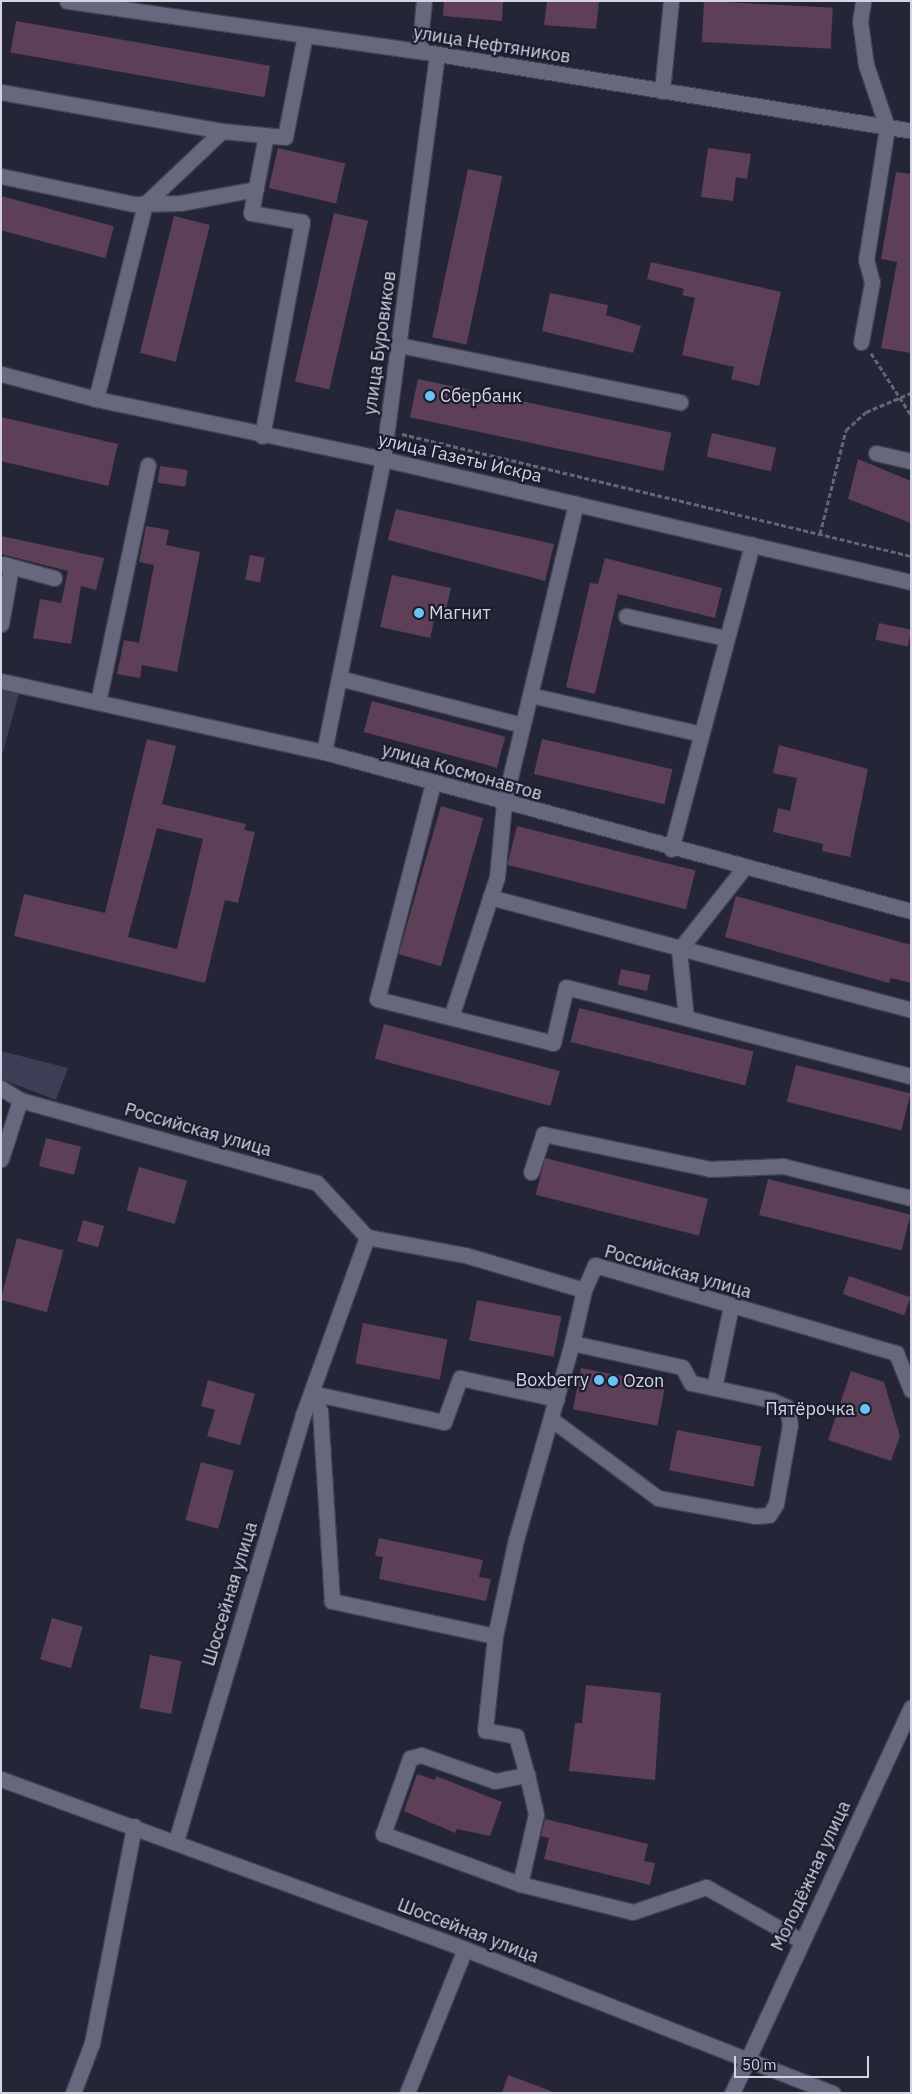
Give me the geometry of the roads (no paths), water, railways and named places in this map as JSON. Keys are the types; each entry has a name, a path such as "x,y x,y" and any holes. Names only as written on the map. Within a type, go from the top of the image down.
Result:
{"street":[{"name":"улица Нефтяников","path":"67,1 419,51 911,131"},
{"path":"419,51 424,1"},
{"path":"662,91 672,1"},
{"path":"861,342 872,282 866,260 887,127 866,65 860,21 863,1"},
{"path":"1,92 222,131 285,137 305,35"},
{"name":"улица Буровиков","path":"324,752 383,460 438,55"},
{"path":"96,399 145,204 222,131"},
{"path":"262,436 302,222 251,213 266,135"},
{"path":"1,176 145,204 180,203 256,188"},
{"path":"398,345 680,402"},
{"name":"улица Газеты Искра","path":"1,374 96,399 262,436 383,460 911,582"},
{"path":"876,452 911,460"},
{"path":"98,702 148,465"},
{"path":"451,1018 497,877 504,803 576,504"},
{"path":"671,849 725,638 752,545"},
{"path":"1,624 6,565 54,578"},
{"path":"626,616 725,638"},
{"path":"339,678 522,725"},
{"name":"улица Космонавтов","path":"1,681 324,752 671,849 911,911"},
{"path":"530,695 701,734"},
{"path":"433,783 377,999 554,1043 566,987 911,1076"},
{"path":"686,1018 679,950 744,868"},
{"path":"490,897 679,950 911,1010"},
{"name":"Российская улица","path":"1,1088 20,1100 317,1183 367,1237"},
{"path":"1,1159 20,1100"},
{"path":"531,1172 543,1134 710,1169 783,1166 911,1198"},
{"path":"367,1237 465,1255 584,1290"},
{"name":"Шоссейная улица","path":"176,1841 303,1415 367,1237"},
{"name":"Российская улица","path":"527,1775 516,1736 485,1730 495,1636 516,1539 557,1399 584,1290 595,1265 896,1353 911,1390"},
{"path":"714,1388 731,1306"},
{"path":"551,1419 658,1498 769,1515 776,1504 790,1425 787,1407 690,1383 682,1367 572,1343"},
{"path":"312,1393 444,1422 460,1378 557,1399"},
{"path":"312,1393 320,1411 332,1601 495,1636"},
{"name":"Молодёжная улица","path":"732,2093 745,2061 911,1708"},
{"path":"520,1884 536,1814 527,1775 495,1781 422,1755 410,1758 383,1834 520,1884 633,1912 706,1886 802,1941"},
{"name":"Шоссейная улица","path":"1,1779 176,1841 465,1949 745,2061 833,2093"},
{"path":"73,2093 92,2043 134,1826"},
{"path":"408,2093 465,1949"}],"place":[{"name":"Сбербанк","path":"430,396"},
{"name":"Магнит","path":"419,613"},
{"name":"Boxberry","path":"599,1380"},
{"name":"Ozon","path":"613,1381"},
{"name":"Пятёрочка","path":"865,1409"}]}
